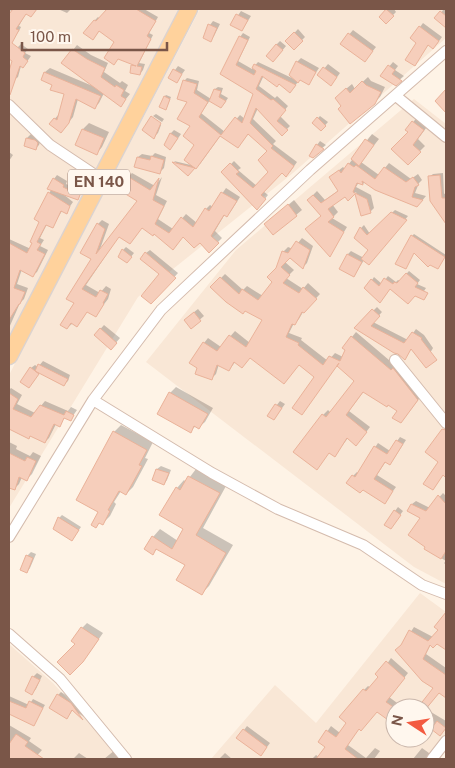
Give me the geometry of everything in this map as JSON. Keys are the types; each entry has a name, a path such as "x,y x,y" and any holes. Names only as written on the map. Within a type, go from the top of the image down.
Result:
{"main road":[{"name":"EN 140","path":"9,356 189,9"}],"street":[{"path":"9,537 93,400 161,310 310,170 446,51"},
{"path":"396,96 446,137"},
{"path":"9,105 50,145 101,179"},
{"path":"395,360 446,423"},
{"path":"93,400 212,473 278,509 364,545 422,585 446,594"},
{"path":"9,634 60,679 126,759"},
{"path":"432,759 446,741"}],"shaded area":[{"path":"9,9 189,9 9,352"},
{"path":"200,9 446,9 446,38 293,173 138,297 9,508 9,375"},
{"path":"414,99 446,124 446,584 414,567 146,362 236,250"},
{"path":"420,593 446,612 446,733 435,747 435,698 385,698 385,748 434,748 426,759 211,759 275,685 316,723"},
{"path":"9,644 53,683 122,759 9,759"}],"building":[{"path":"13,9 37,9 31,17 26,14 16,29 19,30 12,43 25,53 23,57 28,61 23,68 20,66 9,95 9,71 12,61 9,59 9,14"},
{"path":"107,9 136,9 156,21 147,36 151,39 137,66 142,67 140,75 130,73 131,65 136,66 118,59 114,65 104,58 114,42 99,31 93,40 83,33"},
{"path":"386,9 394,16 386,24 379,17"},
{"path":"440,11 446,16 446,28 434,18"},
{"path":"236,14 248,20 242,31 230,25"},
{"path":"208,24 217,28 211,42 203,38"},
{"path":"419,26 439,41 433,49 428,45 415,66 405,60 416,43 410,38"},
{"path":"294,32 303,41 294,50 285,41"},
{"path":"348,33 373,51 365,62 340,44"},
{"path":"239,36 248,40 236,65 254,75 256,71 252,68 254,64 296,85 290,93 279,84 277,87 262,76 256,89 271,100 273,99 286,110 277,121 288,130 282,136 256,108 250,123 273,146 271,148 294,166 286,177 282,173 261,195 266,199 257,210 221,172 230,163 239,172 236,174 253,188 268,172 258,160 267,151 248,134 238,148 220,136 196,169 184,160 194,145 183,136 190,126 177,119 187,102 177,99 183,80 197,84 194,93 208,102 199,117 221,135 235,117 242,123 253,94 220,74"},
{"path":"276,44 283,50 273,62 266,56"},
{"path":"72,49 105,68 101,77 115,87 116,85 124,90 121,96 126,99 121,107 61,63"},
{"path":"296,61 316,72 309,85 300,80 298,83 289,75"},
{"path":"388,65 395,70 392,74 402,81 396,86 380,76"},
{"path":"323,67 337,77 331,86 317,75"},
{"path":"173,69 182,74 177,83 168,78"},
{"path":"44,72 101,96 95,109 76,99 69,123 61,133 49,124 54,118 57,120 64,94 50,90 52,85 41,80"},
{"path":"362,81 381,92 375,104 350,124 338,109 341,106 335,98 346,88 350,93"},
{"path":"214,89 221,91 219,97 226,101 221,108 209,101"},
{"path":"446,89 446,113 435,101"},
{"path":"164,96 170,99 166,110 159,107"},
{"path":"151,116 161,123 154,139 142,130"},
{"path":"317,117 326,126 321,131 312,123"},
{"path":"412,121 424,130 413,145 421,152 408,165 391,149 408,132 405,130"},
{"path":"82,129 104,138 97,155 75,145"},
{"path":"170,133 178,138 170,150 164,145"},
{"path":"26,138 35,140 38,143 36,150 24,146"},
{"path":"365,139 374,145 359,166 351,159"},
{"path":"316,144 324,149 313,158 309,156"},
{"path":"151,156 164,160 160,174 134,167 137,157 150,160"},
{"path":"172,162 195,168 188,176"},
{"path":"348,163 354,167 356,165 375,179 384,167 406,182 413,177 419,185 415,187 412,197 423,200 417,207 375,190 362,181 363,185 357,183 353,192 367,199 371,213 361,216 355,194 348,201 345,197 328,209 334,217 328,222 344,232 330,257 305,229 321,216 307,200 313,195 321,203 338,191 329,177 339,170 341,173"},
{"path":"440,175 442,198 446,198 446,224 430,201 428,176"},
{"path":"127,176 150,190 159,178 153,200 164,206 155,224 169,233 181,217 193,227 205,208 209,211 221,192 237,201 227,217 224,215 211,236 219,243 209,253 200,243 194,248 183,237 173,250 154,234 153,236 142,228 130,244 119,237 82,289 96,297 100,290 108,294 104,304 96,317 87,312 77,327 71,323 67,329 60,325 74,303 66,299 91,259 80,253 97,223 105,229 96,254 137,201 119,190"},
{"path":"53,178 64,185 63,187 80,195 78,200 47,189"},
{"path":"48,192 70,206 67,214 61,211 53,228 46,225 37,242 41,244 37,250 45,254 33,277 20,270 14,288 25,292 20,304 9,320 9,243 27,253 39,222 34,219"},
{"path":"288,204 297,216 273,235 264,224"},
{"path":"391,212 407,220 369,265 361,259 368,250 354,238 360,227 367,235"},
{"path":"411,235 445,257 438,269 430,265 428,267 414,253 406,269 395,264"},
{"path":"296,241 310,250 303,269 290,258 281,267 290,275 283,283 299,293 303,287 317,299 304,313 302,312 295,325 292,324 286,337 299,343 298,345 323,365 329,356 340,361 345,350 342,348 351,336 391,370 393,368 418,400 401,423 392,418 397,411 363,392 346,415 367,432 356,446 347,438 335,457 329,453 317,470 293,452 322,414 326,417 354,381 337,366 339,363 302,415 292,408 314,377 299,365 284,384 250,358 242,368 234,362 229,371 217,365 212,380 195,374 197,368 189,363 203,342 217,351 229,335 246,347 262,320 245,311 243,314 210,287 220,277 239,294 242,289 258,300 272,282 267,277 276,268 282,251 288,253"},
{"path":"122,249 132,257 127,263 118,257"},
{"path":"145,252 176,278 151,304 141,296 159,274 140,259"},
{"path":"347,254 362,262 354,277 339,269"},
{"path":"406,273 418,283 415,287 428,293 424,300 415,296 408,304 390,289 380,303 364,288 371,279 379,286 384,278 393,284 394,282 397,283"},
{"path":"372,309 380,316 371,326 404,343 412,332 422,338 437,360 426,368 411,349 405,360 354,328"},
{"path":"194,312 201,321 191,329 184,320"},
{"path":"100,328 117,343 111,350 94,335"},
{"path":"38,364 68,379 64,386 35,371"},
{"path":"30,367 39,374 29,388 20,382"},
{"path":"169,392 208,414 199,429 194,426 191,433 157,414"},
{"path":"9,393 18,399 13,409 31,417 40,405 64,415 66,411 74,415 71,421 64,418 60,427 54,424 45,443 30,436 29,439 9,429"},
{"path":"275,404 282,408 274,420 267,416"},
{"path":"442,429 446,430 446,478 443,475 433,490 423,484 438,462 425,452"},
{"path":"113,431 147,450 139,465 142,466 126,495 119,491 108,510 110,511 103,525 99,523 96,528 91,525 98,512 76,500"},
{"path":"396,440 403,444 390,465 385,462 374,479 393,491 385,504 363,490 360,493 346,483 352,475 355,477 374,446 387,454"},
{"path":"9,453 25,461 27,457 36,461 27,481 19,477 15,490 9,488"},
{"path":"156,469 169,473 164,485 152,480"},
{"path":"188,476 220,493 196,535 226,553 202,595 176,580 185,565 156,549 153,555 144,549 152,536 172,549 183,529 159,515 176,487 180,490"},
{"path":"438,495 446,504 446,551 441,559 424,549 425,547 408,535 420,518 407,511 411,504 426,511"},
{"path":"394,510 401,515 391,529 384,525"},
{"path":"58,517 79,530 72,541 53,529"},
{"path":"26,555 33,558 27,573 20,570"},
{"path":"446,612 446,650 437,644 433,648 430,645 423,659 446,675 446,698 439,693 435,698 425,698 433,688 422,681 395,650 401,645 409,630 428,641 438,630 434,627"},
{"path":"81,627 99,639 83,662 70,675 57,662 75,644 71,641"},
{"path":"386,661 405,678 389,698 385,698 385,718 377,712 361,731 359,729 345,749 358,759 316,759 325,747 318,742 326,730 336,737 346,723 339,717 363,689 366,691 378,677 375,674"},
{"path":"32,676 40,680 32,695 25,691"},
{"path":"57,694 71,703 83,720 72,710 67,719 49,708"},
{"path":"9,701 26,708 29,701 43,708 34,726 9,714"},
{"path":"437,721 446,728 440,736 435,732"},
{"path":"243,729 267,747 261,756 236,738"},
{"path":"16,734 28,742 25,746 44,759 9,759 9,744"}]}
